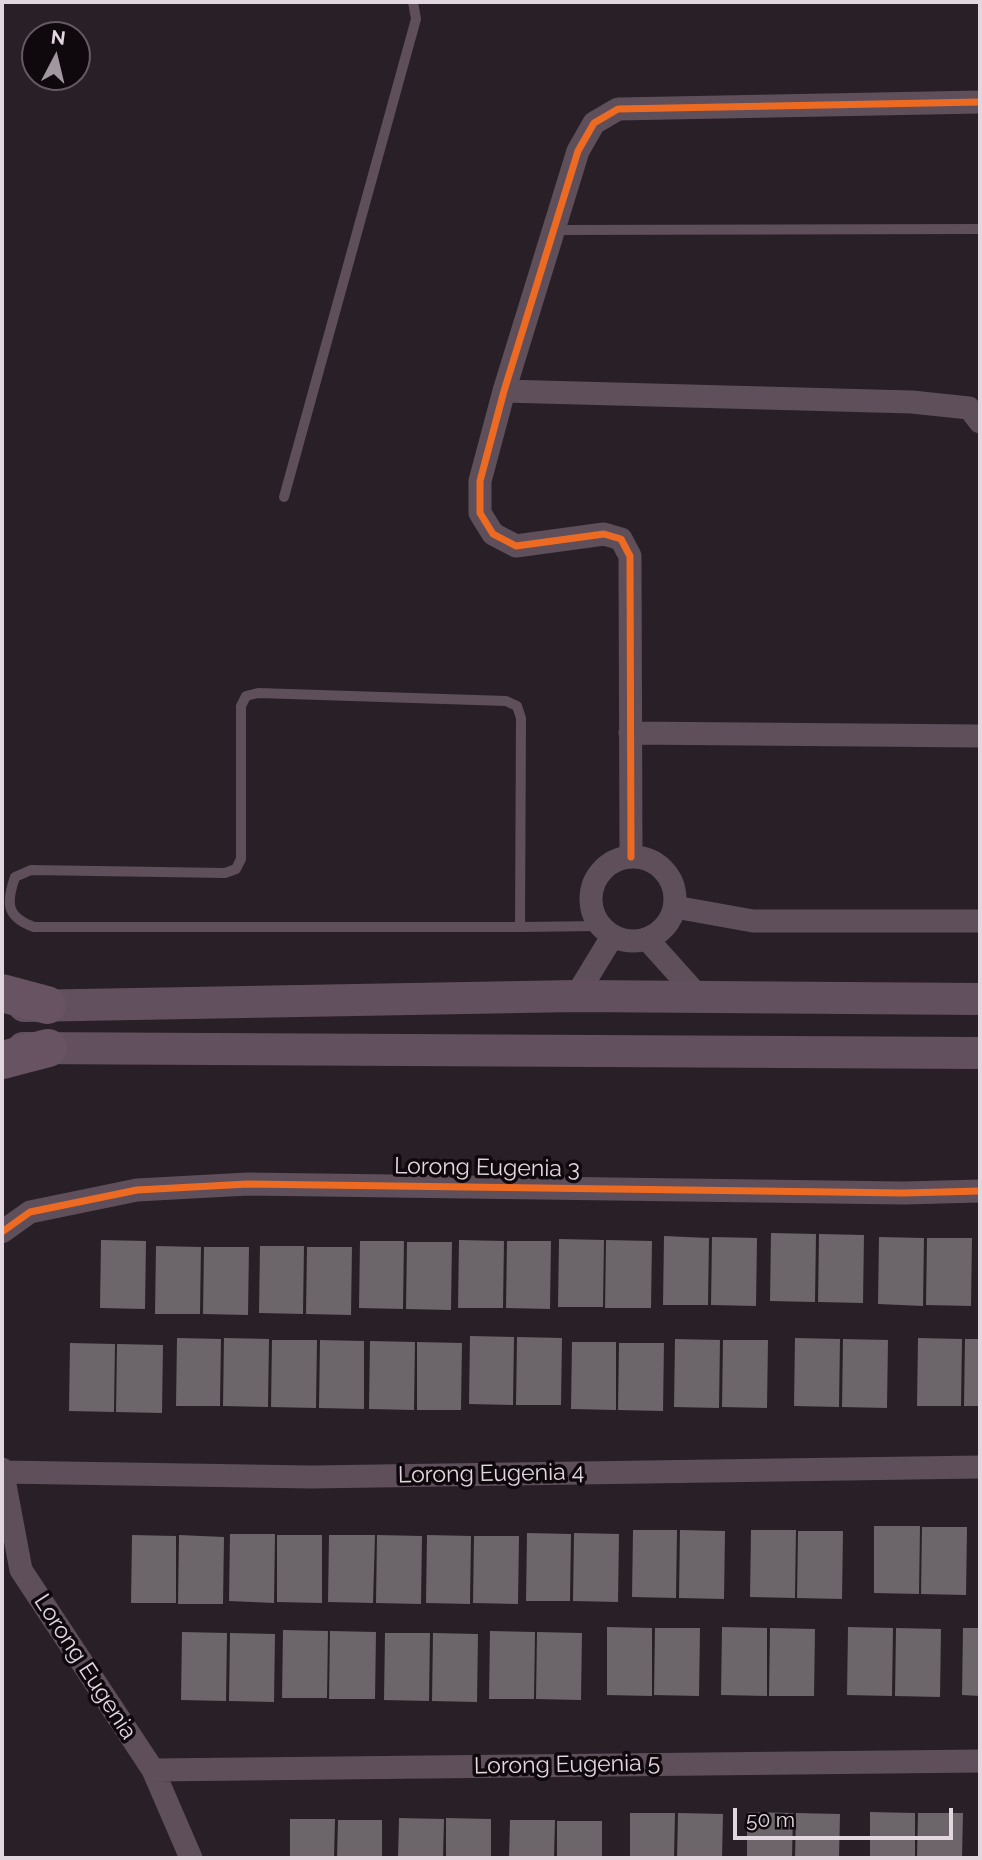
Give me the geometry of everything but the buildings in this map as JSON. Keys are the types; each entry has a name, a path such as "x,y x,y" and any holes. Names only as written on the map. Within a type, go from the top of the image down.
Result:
{"highway":[{"path":"2,993 47,1005"},
{"path":"2,1060 48,1048"}],"street":[{"path":"631,857 630,556 621,539 604,534 516,546 493,534 480,513 480,481 504,391 579,151 594,123 618,109 980,102"},
{"path":"504,391 912,402 969,408 980,422"},
{"path":"630,733 980,736"},
{"path":"631,857 655,863 665,871 675,894 675,907 664,928 640,942 625,941 605,931 592,914 590,901 591,888 606,866 617,859 631,857"},
{"path":"675,907 753,921 980,921"},
{"path":"576,996 605,931"},
{"path":"647,939 699,998"},
{"path":"2,1006 576,996 980,999"},
{"path":"2,1047 980,1053"},
{"name":"Lorong Eugenia 3","path":"2,1232 30,1212 137,1190 248,1184 904,1193 980,1191"},
{"name":"Lorong Eugenia 4","path":"2,1471 311,1477 980,1467"},
{"name":"Lorong Eugenia","path":"2,1471 21,1570 153,1770 191,1858"},
{"name":"Lorong Eugenia 5","path":"153,1770 980,1761"}],"lane":[{"path":"284,497 416,19 413,2"},
{"path":"554,230 980,229"},
{"path":"520,927 521,718 517,706 506,701 258,693 246,696 241,706 241,859 236,869 225,873 31,870 15,877 10,891 10,911 18,922 34,927 520,927 605,931"}],"cycle path":[{"path":"631,857 630,556 621,539 604,534 516,546 493,534 480,513 480,481 504,391 578,151 594,123 618,109 980,102"},
{"path":"2,1232 30,1212 137,1190 248,1184 904,1193 980,1191"}]}
